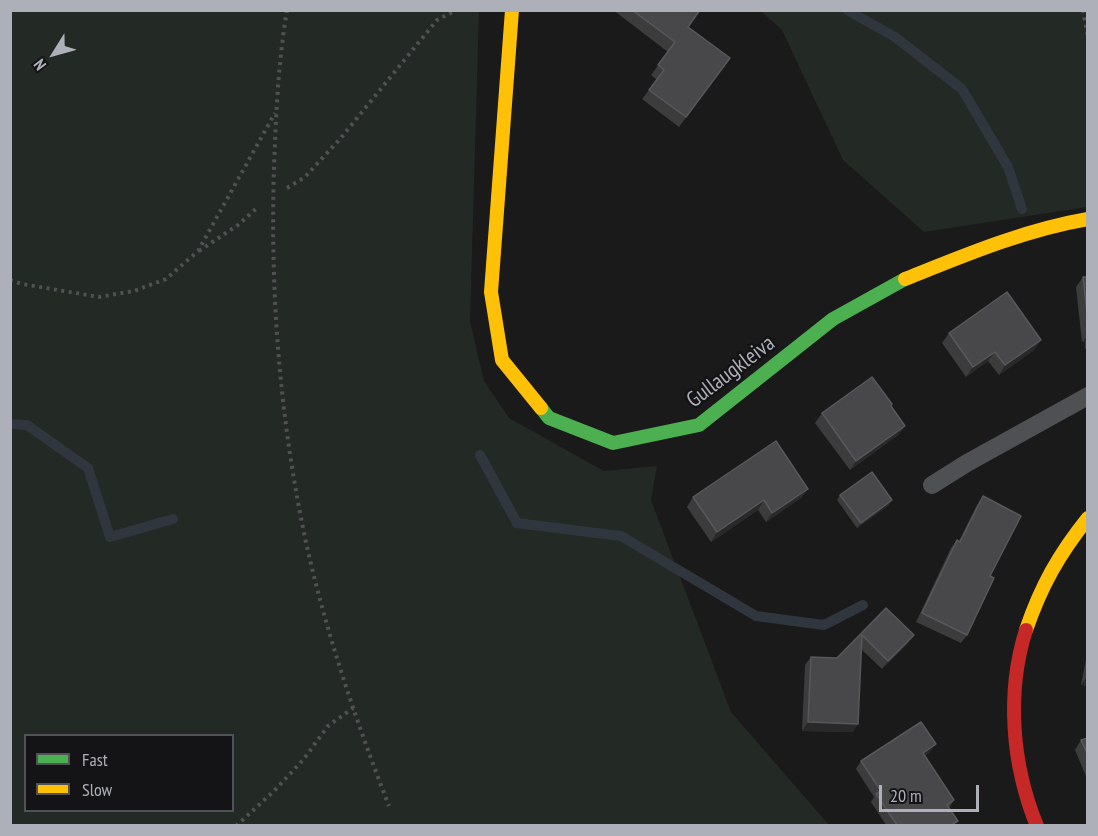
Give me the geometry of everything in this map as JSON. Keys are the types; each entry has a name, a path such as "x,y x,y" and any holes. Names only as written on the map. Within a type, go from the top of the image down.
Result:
{"street":[{"name":"Gullaugkleiva","path":"512,10 491,292 502,360 549,418 613,443 699,425 832,319 901,281 991,245 1060,224 1088,219"},
{"path":"1037,825 1025,795 1014,736 1017,660 1030,613 1046,578 1073,534 1088,518"}],"lane":[{"path":"932,485 1088,396"}],"path":[{"path":"287,10 275,112 273,210 274,293 281,386 291,465 307,547 334,651 389,806"},
{"path":"287,188 305,177 340,139 437,20 456,10"},
{"path":"1083,10 1088,37"},
{"path":"198,251 275,112"},
{"path":"10,280 99,297 134,291 166,279 198,251 238,225 258,207"},
{"path":"236,825 274,791 303,760 328,726 353,708"}],"shaded area":[{"path":"10,11 479,11 470,321 484,381 509,418 604,471 657,466 651,500 731,712 829,825 11,825"},
{"path":"761,11 1087,11 1087,207 924,232 843,160 782,30"}],"building":[{"path":"632,10 700,10 688,27 730,58 686,117 649,90 664,70 658,65 675,42"},
{"path":"1083,277 1088,277 1088,321"},
{"path":"1007,292 1041,340 1005,365 995,352 973,367 949,333"},
{"path":"872,377 905,426 856,461 822,413"},
{"path":"776,441 808,489 772,513 764,500 717,532 693,497"},
{"path":"872,472 892,500 861,523 840,495"},
{"path":"983,496 1021,516 990,576 994,578 967,635 922,613 957,540 960,542"},
{"path":"886,608 914,635 888,661 862,635 858,724 808,722 811,657 837,658"},
{"path":"921,722 936,744 923,753 954,800 947,805 958,821 951,825 897,825 876,794 881,791 861,761"},
{"path":"1088,738 1088,755 1081,740"}],"waterway":[{"path":"847,10 895,37 962,89 1008,167 1022,209"},
{"path":"10,424 27,425 88,468 110,537 173,519"},
{"path":"480,455 517,523 621,536 756,616 824,625 863,605"}],"traffic: fast":[{"path":"541,408 549,418 613,443 699,425 833,319 905,279"}],"traffic: slow":[{"path":"512,10 491,292 502,360 541,408"},
{"path":"905,279 1018,236 1088,219"},
{"path":"1026,630 1052,571 1068,544 1088,518"}],"traffic: jam":[{"path":"1026,630 1016,679 1015,729 1022,778 1037,826"}]}
